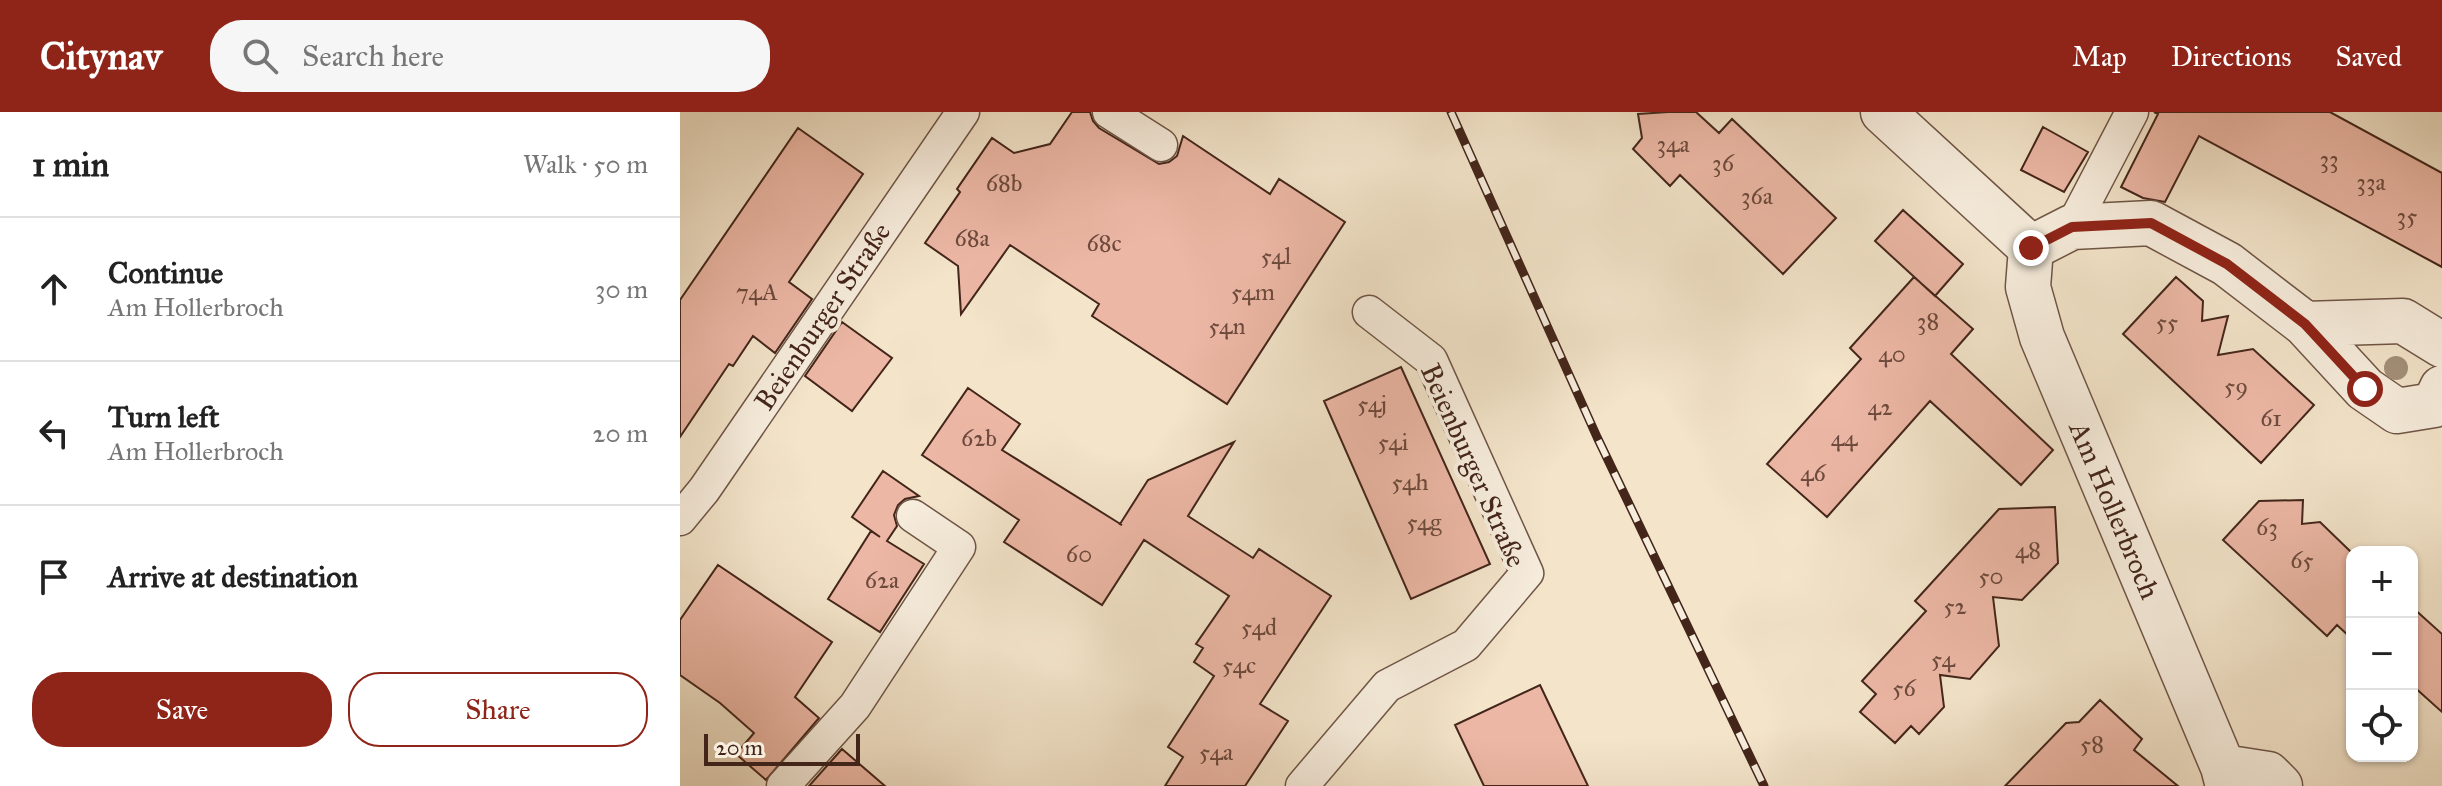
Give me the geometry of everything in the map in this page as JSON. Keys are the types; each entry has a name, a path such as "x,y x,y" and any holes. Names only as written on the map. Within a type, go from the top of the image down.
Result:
{"street":[{"path":"1883,112 2031,248 2072,227 2151,223 2227,264 2305,324 2365,389 2397,411 2434,405 2442,388"},
{"name":"Am Hollerbroch","path":"2031,248 2028,287 2042,337 2226,776 2268,774 2280,786"},
{"path":"2305,324 2403,321 2442,345"}],"lane":[{"name":"Beienburger Straße","path":"680,519 704,490 963,112"},
{"path":"1109,112 1161,145"},
{"path":"2072,227 2132,112"},
{"name":"Beienburger Straße","path":"1302,786 1387,686 1466,645 1527,573 1431,360 1369,312"},
{"path":"783,786 855,706 959,547 913,516"}],"building":[{"path":"1072,112 1090,112 1099,128 1159,164 1177,156 1183,136 1270,194 1279,179 1345,222 1227,404 1092,316 1099,304 1010,245 961,314 958,266 925,243 992,138 1014,153 1050,144"},
{"path":"1696,112 1719,133 1732,119 1836,218 1783,274 1680,175 1670,186 1633,149 1642,138 1638,114"},
{"path":"2154,112 2330,112 2442,173 2442,267 2199,136 2165,202 2143,198 2121,187 2158,114"},
{"path":"2043,127 2088,152 2064,192 2021,170"},
{"path":"798,128 863,174 789,282 812,299 775,353 753,336 733,366 729,364 680,437 680,300"},
{"path":"1903,210 1963,264 1935,296 1875,241"},
{"path":"1914,277 1973,329 1951,354 2053,450 2021,485 1930,401 1827,517 1767,464 1861,359 1850,348"},
{"path":"2176,277 2203,301 2202,321 2228,316 2218,355 2253,349 2314,405 2261,463 2123,334"},
{"path":"842,322 892,358 852,411 805,376"},
{"path":"1401,367 1490,564 1411,599 1324,401"},
{"path":"968,388 1020,424 1002,450 1120,524 1148,480 1234,442 1188,516 1253,558 1259,549 1331,596 1260,704 1288,721 1245,786 1165,786 1183,757 1168,747 1214,676 1194,662 1203,648 1196,644 1229,596 1144,540 1102,605 1004,542 1019,520 922,455"},
{"path":"883,471 919,496 905,499 898,505 894,515 897,526 887,541 924,564 880,632 828,599 871,531 880,537 852,517"},
{"path":"2303,500 2302,524 2320,522 2346,547 2346,633 2337,625 2327,636 2223,540 2259,501"},
{"path":"2055,507 2058,563 2022,600 1993,597 1999,646 1970,679 1940,675 1944,707 1919,734 1911,726 1895,743 1860,712 1876,694 1862,681 1926,611 1915,601 1999,509"},
{"path":"718,565 832,642 795,697 819,718 766,780 736,754 754,733 720,703 680,675 680,620"},
{"path":"2418,612 2442,634 2442,712 2418,690"},
{"path":"1540,685 1588,786 1484,786 1455,725"},
{"path":"2100,700 2142,739 2134,750 2178,786 2005,786 2066,723 2079,722"},
{"path":"842,749 885,786 809,786"}],"railway":[{"path":"1451,112 1597,437 1764,786"}],"route":[{"path":"2031,248 2072,227 2151,223 2227,264 2305,324 2365,389"}]}
